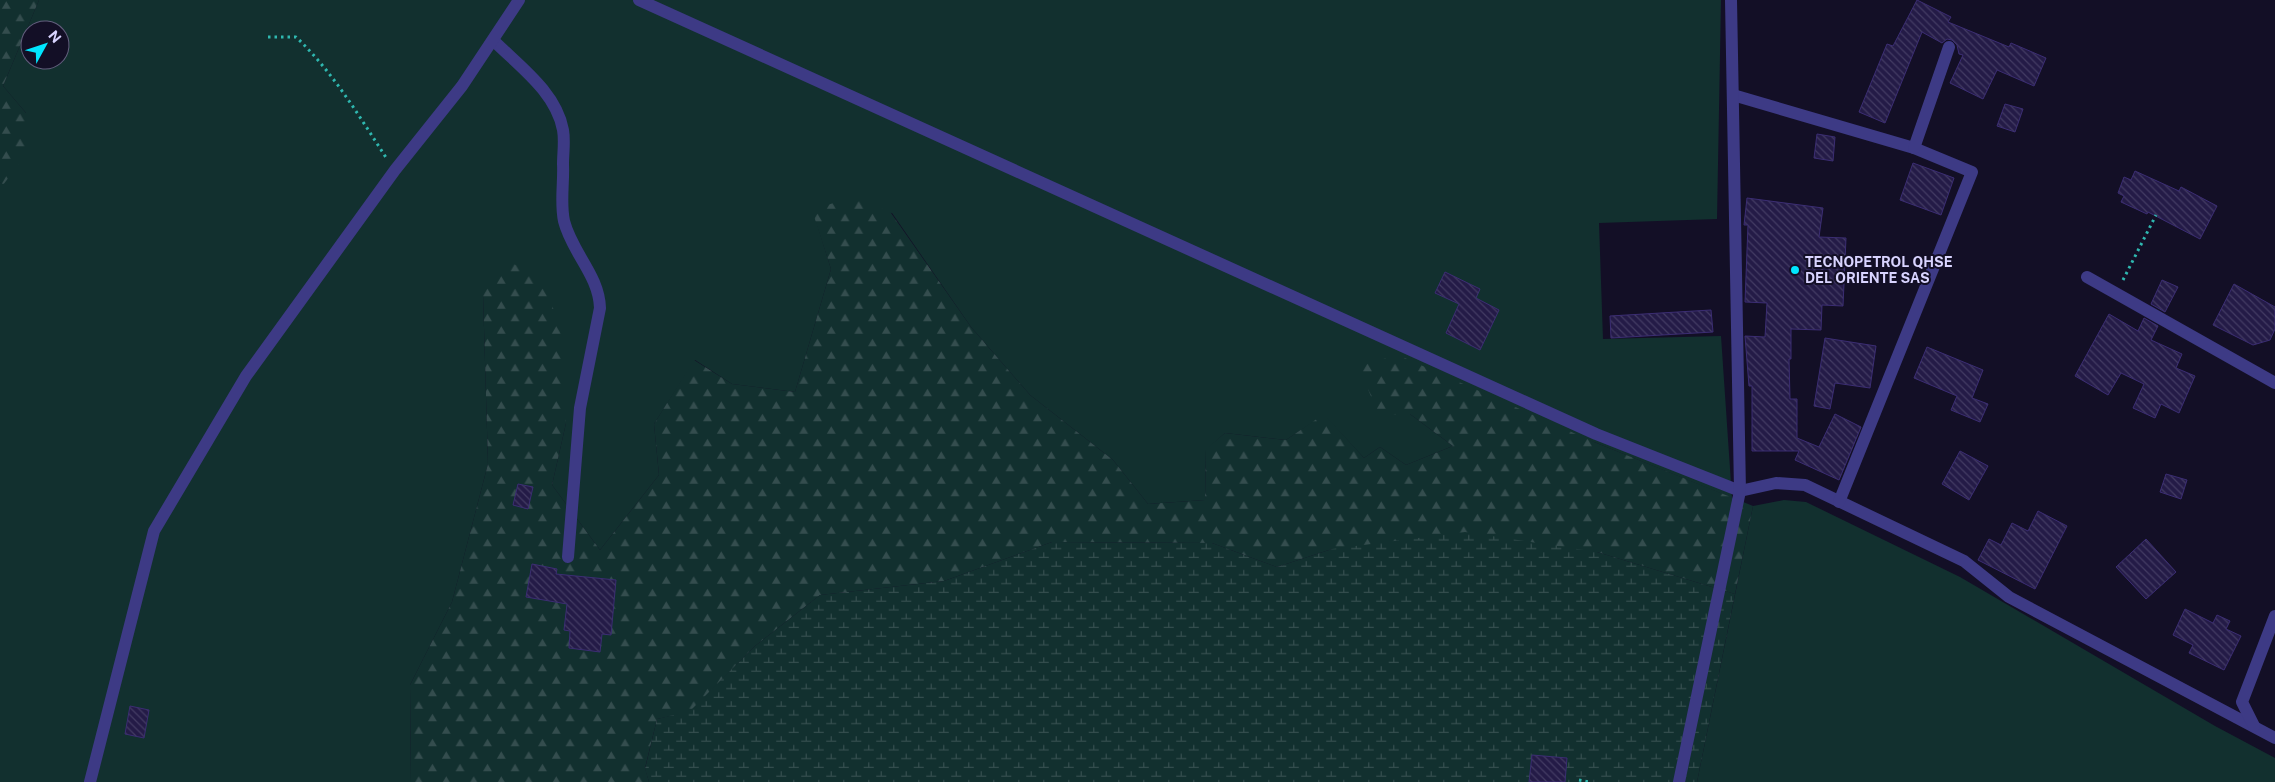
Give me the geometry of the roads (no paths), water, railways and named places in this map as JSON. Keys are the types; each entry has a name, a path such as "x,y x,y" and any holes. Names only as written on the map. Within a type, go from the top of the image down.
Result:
{"street":[{"path":"90,782 154,531 246,376 395,170 462,86 494,41 519,0"},
{"path":"638,0 1596,434 1740,491 1776,483 1804,485 1964,560 2009,596 2275,738"},
{"path":"1680,782 1740,491 1731,0"},
{"path":"494,41 547,93 555,110 563,130 562,201 564,222 578,254 595,281 600,295 600,308 580,408 568,557"},
{"path":"1914,148 1949,47"},
{"path":"1733,95 1914,148 1972,172 1839,502"},
{"path":"2087,277 2275,383"},
{"path":"2254,726 2242,702 2275,616"},
{"path":"2213,705 2242,702"}],"place":[{"name":"TECNOPETROL QHSE DEL ORIENTE SAS","path":"1795,270"}]}
